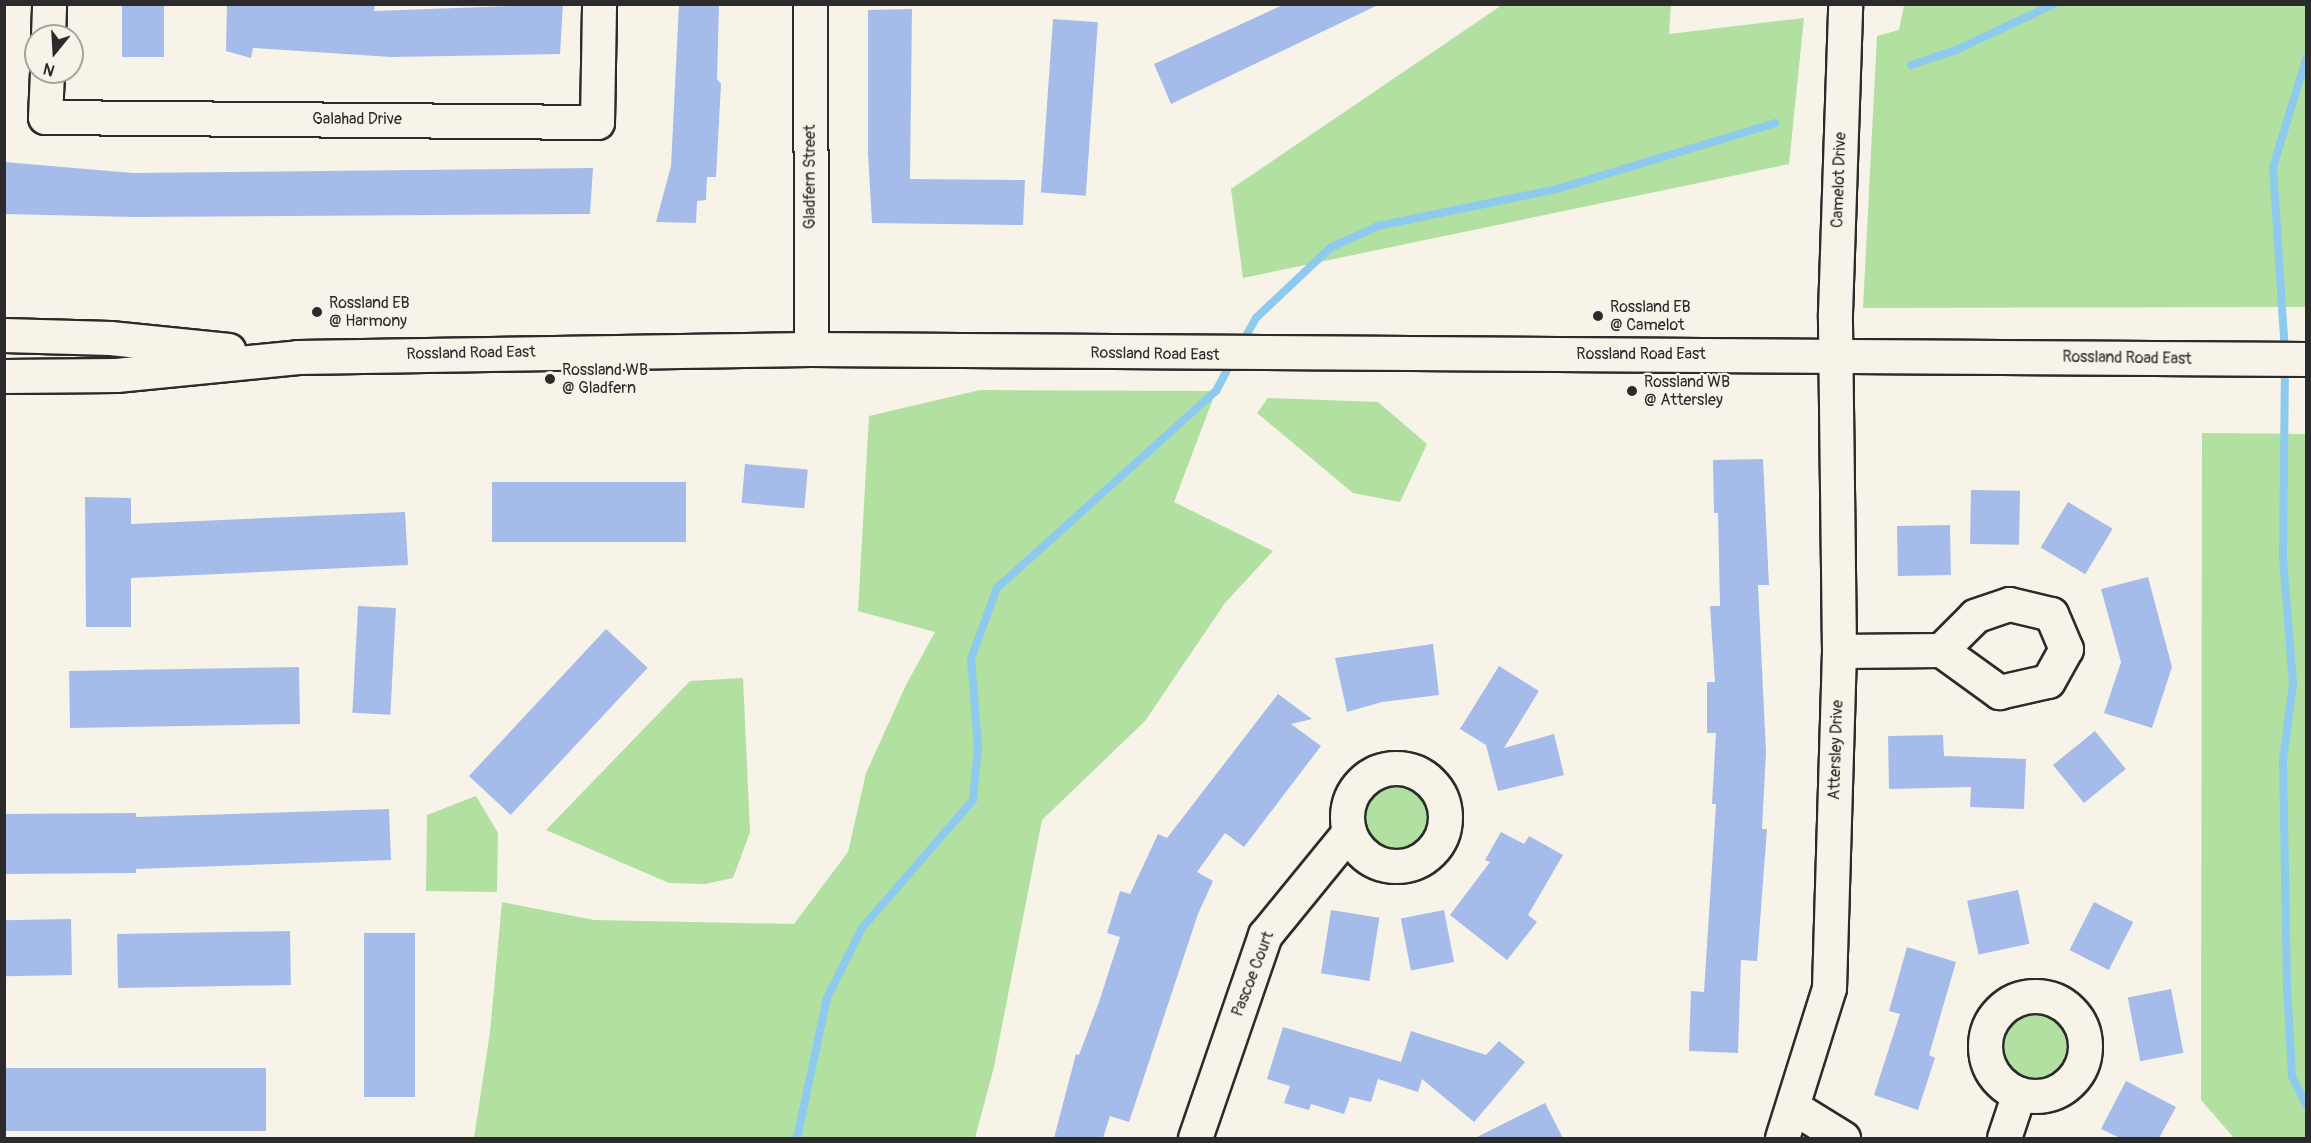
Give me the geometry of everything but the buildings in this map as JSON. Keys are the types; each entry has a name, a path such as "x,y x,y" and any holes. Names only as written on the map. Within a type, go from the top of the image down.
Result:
{"street":[{"path":"48,24 49,4"},
{"name":"Galahad Drive","path":"46,84 45,117 597,122 599,4"},
{"name":"Gladfern Street","path":"810,4 811,349"},
{"name":"Camelot Drive","path":"1834,355 1845,4"},
{"path":"4,335 110,338 298,357"},
{"name":"Rossland Road East","path":"4,376 116,375 298,357 811,349 1194,355 1834,355 2307,359"},
{"name":"Attersley Drive","path":"1782,1138 1829,988 1839,651 1834,355"},
{"path":"1839,651 1941,650"},
{"name":"Pascoe Court","path":"1195,1138 1265,934 1348,832"},
{"path":"2004,1138 2019,1093"},
{"path":"1793,1107 1843,1138"}],"green space":[{"path":"1502,5 1671,5 1669,34 1804,18 1789,164 1243,278 1231,189"},
{"path":"1904,5 2306,5 2306,307 1863,308 1877,36 1899,30"},
{"path":"980,390 1216,391 1174,502 1273,551 1225,603 1145,721 1042,820 994,1067 975,1138 474,1138 490,1032 502,902 594,920 794,924 848,852 866,773 906,685 935,632 858,611 869,416"},
{"path":"1268,398 1378,402 1427,444 1400,502 1353,493 1257,413"},
{"path":"2202,433 2306,434 2306,1138 2234,1138 2201,1100"},
{"path":"743,678 750,832 733,878 705,884 669,883 546,830 690,681"},
{"path":"1404,781 1417,787 1426,796 1430,802 1432,816 1430,830 1422,841 1411,849 1390,851 1372,841 1364,830 1362,809 1372,791 1383,783"},
{"path":"476,796 498,833 497,892 426,891 427,815"},
{"path":"2034,1011 2054,1017 2064,1027 2070,1047 2064,1067 2054,1077 2034,1083 2014,1077 2004,1067 1998,1047 2004,1027 2014,1017"}],"waterway":[{"path":"1911,65 1956,50 2054,4"},
{"path":"2285,353 2273,167 2306,59"},
{"path":"1241,345 1256,318 1330,248 1378,226 1557,189 1775,123"},
{"path":"797,1138 827,998 862,928 973,800 978,746 971,659 997,588 1216,391 1233,359"},
{"path":"2285,366 2283,557 2293,684 2283,760 2287,986 2292,1076 2306,1105"}],"place":[{"name":"Rossland EB @ Harmony","path":"317,312"},
{"name":"Rossland EB @ Camelot","path":"1598,316"},
{"name":"Rossland WB @ Gladfern","path":"550,379"},
{"name":"Rossland WB @ Attersley","path":"1632,391"}]}
